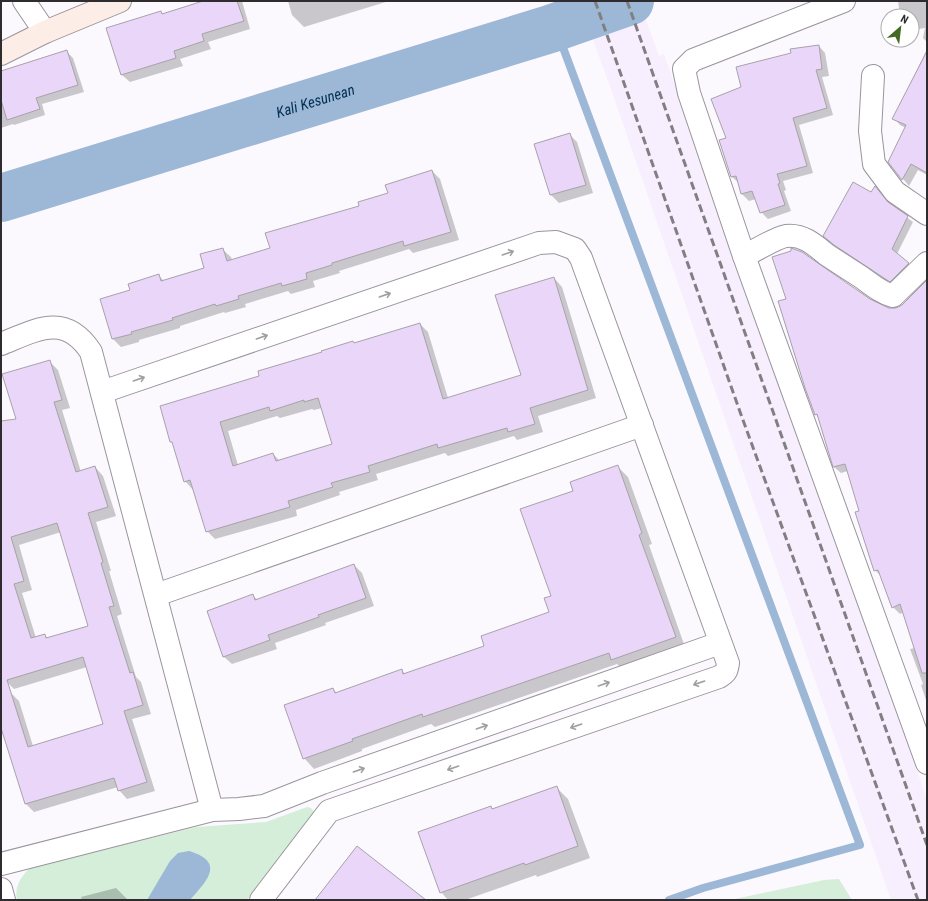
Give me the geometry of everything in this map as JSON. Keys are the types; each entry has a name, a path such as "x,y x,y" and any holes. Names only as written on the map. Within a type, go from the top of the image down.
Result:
{"street":[{"path":"24,1 45,32"},
{"path":"1,54 45,32 120,1"},
{"path":"844,1 693,60 684,69 689,93 744,256 927,763"},
{"path":"873,76 870,131 874,164 895,192 927,214"},
{"path":"744,256 784,237 794,236 812,243 878,289 893,296 927,263"},
{"path":"102,392 539,243 556,242 575,248 582,258 728,663 727,670 724,674 329,810 261,900"},
{"path":"1,344 43,328 54,326 72,332 84,340 91,352 212,810"},
{"path":"156,595 642,425"},
{"path":"1,864 212,810 239,810 264,806 322,783 720,643"},
{"path":"322,783 329,810"},
{"path":"1,889 4,900"}],"shaded area":[{"path":"579,1 639,1 659,56 664,54 927,799 927,900 891,900 612,92"}],"green space":[{"path":"307,807 311,808 314,812 312,816 247,900 17,900 17,886 30,868 196,827 266,822"},
{"path":"839,879 852,900 730,900 824,880"}],"water":[{"path":"189,851 200,855 210,866 210,872 207,879 190,900 147,900 170,861 178,853"}],"building":[{"path":"203,1 237,1 244,21 202,34 204,41 174,51 176,58 121,75 106,28 161,11 162,14"},
{"path":"819,45 822,69 816,70 827,108 793,118 807,166 777,174 780,183 778,184 785,205 760,213 752,191 741,194 736,176 731,177 719,140 726,138 711,99 741,87 736,67 791,53 790,49"},
{"path":"67,50 78,85 36,98 40,109 7,120 1,100 1,71"},
{"path":"927,51 927,173 911,164 902,180 888,162 906,125 892,119"},
{"path":"570,133 586,185 550,195 534,144"},
{"path":"432,170 451,232 404,246 403,241 332,263 332,265 306,273 307,279 282,286 281,283 238,296 239,299 216,306 215,304 172,318 173,320 131,332 132,334 112,339 100,299 130,290 128,284 159,274 161,281 204,268 200,254 223,248 227,261 270,248 265,233 359,206 358,202 388,193 385,185"},
{"path":"853,182 871,192 875,186 888,202 908,216 892,249 909,263 890,282 823,236"},
{"path":"791,248 802,252 870,299 889,308 896,308 902,305 927,280 927,673 922,673 900,604 892,608 878,570 874,571 855,512 859,511 845,464 833,467 817,414 815,415 805,388 778,301 786,299 772,257 791,251"},
{"path":"554,277 588,390 530,408 535,424 508,432 507,428 438,448 437,444 368,466 370,472 331,483 333,487 288,501 290,507 206,532 190,480 184,482 172,442 170,442 160,406 259,376 258,371 353,341 354,343 420,323 443,399 521,375 495,295","holes":["318,398 332,444 276,461 273,453 233,466 220,422 269,407 270,411 304,400 304,402"]},
{"path":"50,360 62,400 54,402 76,472 95,466 108,507 88,513 103,562 101,563 114,606 109,607 130,673 133,672 143,705 124,711 147,782 118,791 114,778 25,804 1,728 1,421 16,419 2,374","holes":["57,523 88,626 46,638 45,634 31,638 14,584 24,581 11,537","83,657 103,724 28,747 7,680"]},
{"path":"618,465 642,533 639,535 676,637 611,660 609,653 423,717 422,714 352,739 353,741 303,759 284,705 333,688 335,693 402,669 403,674 484,646 481,636 549,612 544,598 551,596 520,509 573,491 570,482"},
{"path":"354,564 366,598 268,635 270,640 223,657 207,611 253,594 255,600"},
{"path":"557,786 578,846 525,865 524,863 440,893 418,832 491,806 492,809"},
{"path":"357,846 426,900 315,900"}],"waterway":[{"path":"571,1 577,19"},
{"name":"Kali Kesunean","path":"1,198 550,29 630,1"},
{"path":"555,26 860,845 703,888 669,900"}],"railway":[{"path":"595,1 739,409 918,900"},
{"path":"627,1 927,845"}]}
